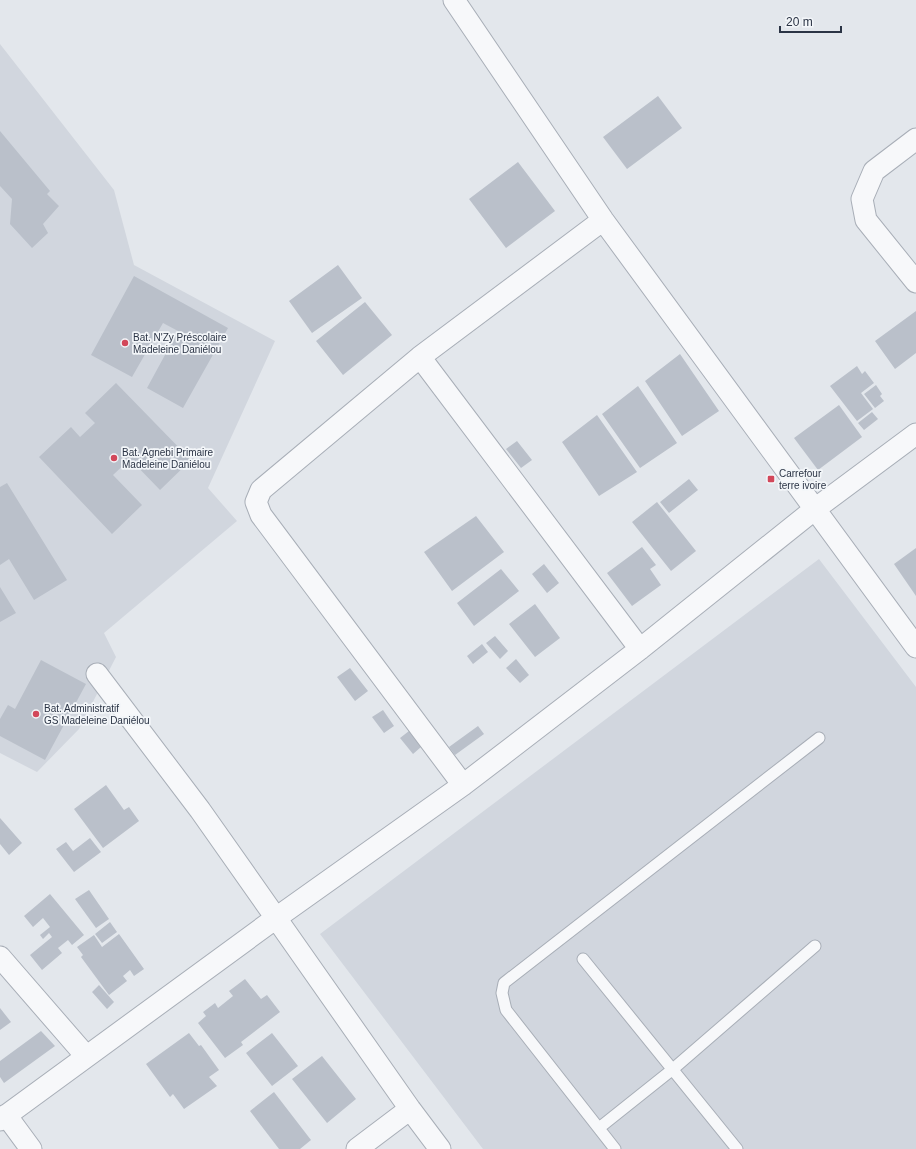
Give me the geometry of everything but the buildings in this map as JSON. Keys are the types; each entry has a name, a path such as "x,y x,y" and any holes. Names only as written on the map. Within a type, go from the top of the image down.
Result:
{"street":[{"path":"454,0 603,220 916,647"},
{"path":"916,139 874,171 862,199 866,220 916,282"},
{"path":"463,785 261,515 256,502 261,490 420,358 603,220"},
{"path":"420,358 640,649"},
{"path":"31,1149 3,1117 276,918 463,785 640,649 815,509 916,434"},
{"path":"97,674 200,810 410,1109 440,1149"},
{"path":"0,957 86,1056"},
{"path":"357,1149 410,1109"}],"lane":[{"path":"615,1149 506,1010 502,993 504,983 819,738"},
{"path":"599,1128 673,1070 815,946"},
{"path":"583,959 737,1149"}],"shaded area":[{"path":"0,44 114,190 134,265 275,341 208,488 237,521 104,633 116,657 79,729 37,772 0,753"},
{"path":"819,559 916,687 916,1149 483,1149 320,934"}],"place":[{"name":"Bat. N'Zy Préscolaire Madeleine Daniélou","path":"125,343"},
{"name":"Bat. Agnebi Primaire Madeleine Daniélou","path":"114,458"},
{"name":"Carrefour terre ivoire","path":"771,479"},
{"name":"Bat. Administratif GS Madeleine Daniélou","path":"36,714"}]}
